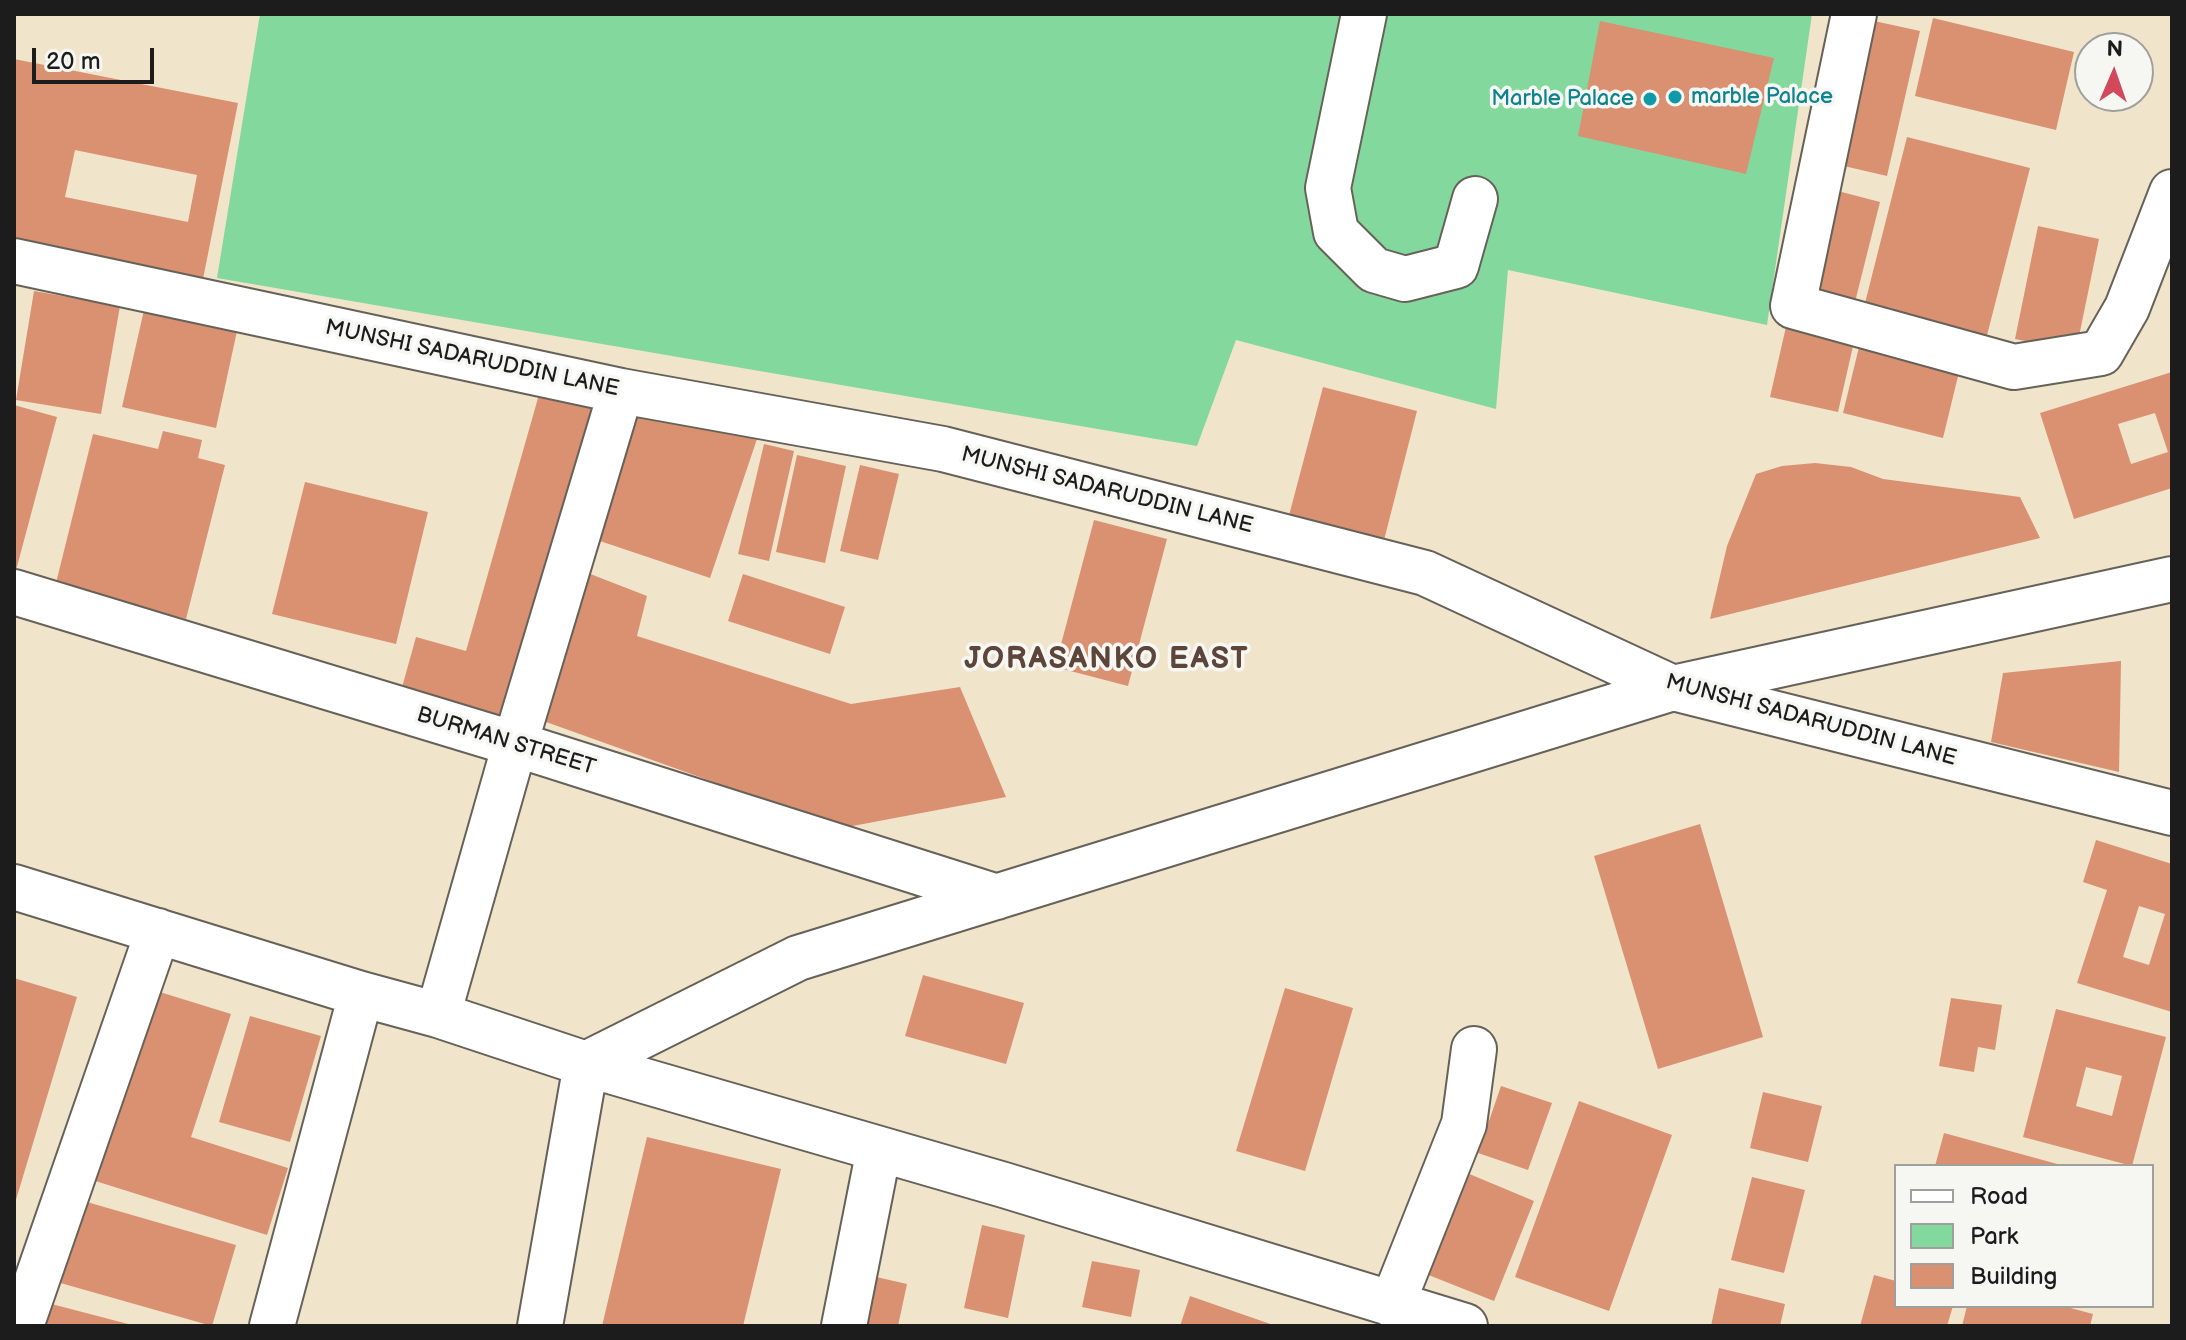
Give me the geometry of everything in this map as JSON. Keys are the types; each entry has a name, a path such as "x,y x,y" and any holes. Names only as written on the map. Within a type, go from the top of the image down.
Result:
{"street":[{"path":"1854,14 1793,306 2014,367 2101,353 2127,308 2172,192"},
{"path":"1355,15 1328,188 1336,232 1374,270 1405,279 1456,266 1475,199"},
{"name":"MUNSHI SADARUDDIN LANE","path":"14,261 621,391 943,449 1425,573 1673,688 2172,813"},
{"path":"438,1015 621,391"},
{"path":"586,1064 798,958 1673,688 2172,579"},
{"name":"BURMAN STREET","path":"14,592 515,744 997,897"},
{"path":"14,887 438,1015 586,1064 1465,1326"},
{"path":"21,1326 158,931"},
{"path":"272,1326 361,994"},
{"path":"1392,1305 1464,1124 1474,1049"},
{"path":"540,1326 586,1064"},
{"path":"844,1326 879,1149"}],"green space":[{"path":"260,14 1812,14 1767,325 1508,270 1496,409 1236,340 1197,446 217,278"}],"building":[{"path":"1933,18 2074,52 2056,130 1915,96"},
{"path":"1865,19 1920,31 1887,176 1831,163"},
{"name":"marble Palace","path":"1600,21 1774,58 1746,174 1578,136"},
{"path":"14,59 238,103 201,289 14,252","holes":["75,150 197,175 188,222 65,197"]},
{"path":"1907,137 2030,168 1985,343 1863,311"},
{"path":"1830,189 1880,202 1853,310 1804,297"},
{"path":"2038,226 2099,239 2076,351 2015,339"},
{"path":"34,291 120,306 101,414 16,400"},
{"path":"144,310 237,331 216,428 122,407"},
{"path":"1788,318 1856,333 1838,412 1770,397"},
{"path":"1859,347 1959,372 1943,438 1843,413"},
{"path":"2172,372 2172,488 2074,519 2040,413","holes":["2155,413 2168,452 2131,464 2118,424"]},
{"path":"1323,387 1417,411 1382,548 1287,523"},
{"path":"540,391 594,407 505,721 401,691 416,637 466,651"},
{"path":"14,405 57,417 15,574 14,574"},
{"path":"638,409 757,439 710,578 594,539"},
{"path":"163,431 202,440 198,458 225,465 186,619 55,587 93,434 158,449"},
{"path":"764,444 794,451 769,561 738,554"},
{"path":"797,455 846,466 825,563 776,552"},
{"path":"1815,463 1851,467 1883,479 2020,497 2040,538 1710,619 1727,546 1756,474 1782,466"},
{"path":"860,465 899,474 878,560 840,551"},
{"path":"305,482 428,512 396,644 272,614"},
{"path":"1094,520 1167,539 1128,686 1055,667"},
{"path":"580,570 647,596 637,636 851,704 960,687 1006,797 842,828 535,718"},
{"path":"743,574 845,607 830,654 728,621"},
{"path":"2121,661 2119,772 1991,742 2003,673"},
{"path":"1700,824 1763,1037 1658,1069 1594,856"},
{"path":"2096,840 2172,864 2172,1012 2077,983 2107,890 2083,882","holes":["2139,906 2165,914 2149,965 2123,957"]},
{"path":"923,975 1024,1003 1006,1064 905,1036"},
{"path":"14,978 77,997 15,1203 14,1203"},
{"path":"1285,988 1353,1008 1305,1171 1236,1151"},
{"path":"150,989 231,1014 191,1137 288,1168 267,1235 89,1179"},
{"path":"1951,998 2002,1005 1995,1050 1978,1047 1974,1072 1939,1066"},
{"path":"2056,1009 2166,1037 2133,1164 2023,1137","holes":["2086,1067 2122,1076 2112,1116 2076,1106"]},
{"path":"250,1016 321,1036 290,1142 219,1122"},
{"path":"1501,1086 1552,1103 1528,1170 1478,1153"},
{"path":"1763,1092 1822,1106 1808,1162 1750,1148"},
{"path":"1579,1101 1672,1135 1609,1311 1515,1277"},
{"path":"1944,1133 2057,1164 1936,1164"},
{"path":"647,1137 781,1169 743,1326 602,1326"},
{"path":"1467,1173 1534,1201 1494,1301 1426,1274"},
{"path":"1752,1177 1805,1190 1784,1273 1731,1260"},
{"path":"80,1200 236,1245 212,1326 57,1282"},
{"path":"982,1225 1025,1235 1008,1318 964,1308"},
{"path":"1092,1261 1140,1270 1131,1317 1082,1307"},
{"path":"863,1274 907,1284 898,1326 851,1326"},
{"path":"1874,1275 1894,1280 1894,1308 1952,1308 1947,1326 1860,1326"},
{"path":"1719,1288 1785,1304 1780,1326 1711,1326"},
{"path":"1190,1296 1276,1326 1180,1326"},
{"path":"40,1301 132,1325 132,1326 33,1326"},
{"path":"1966,1308 2070,1308 2093,1314 2090,1326 1962,1326"}],"place":[{"name":"marble Palace","path":"1675,97"},
{"name":"Marble Palace","path":"1650,99"}],"district":[{"name":"JORASANKO EAST","path":"1107,660"}]}
